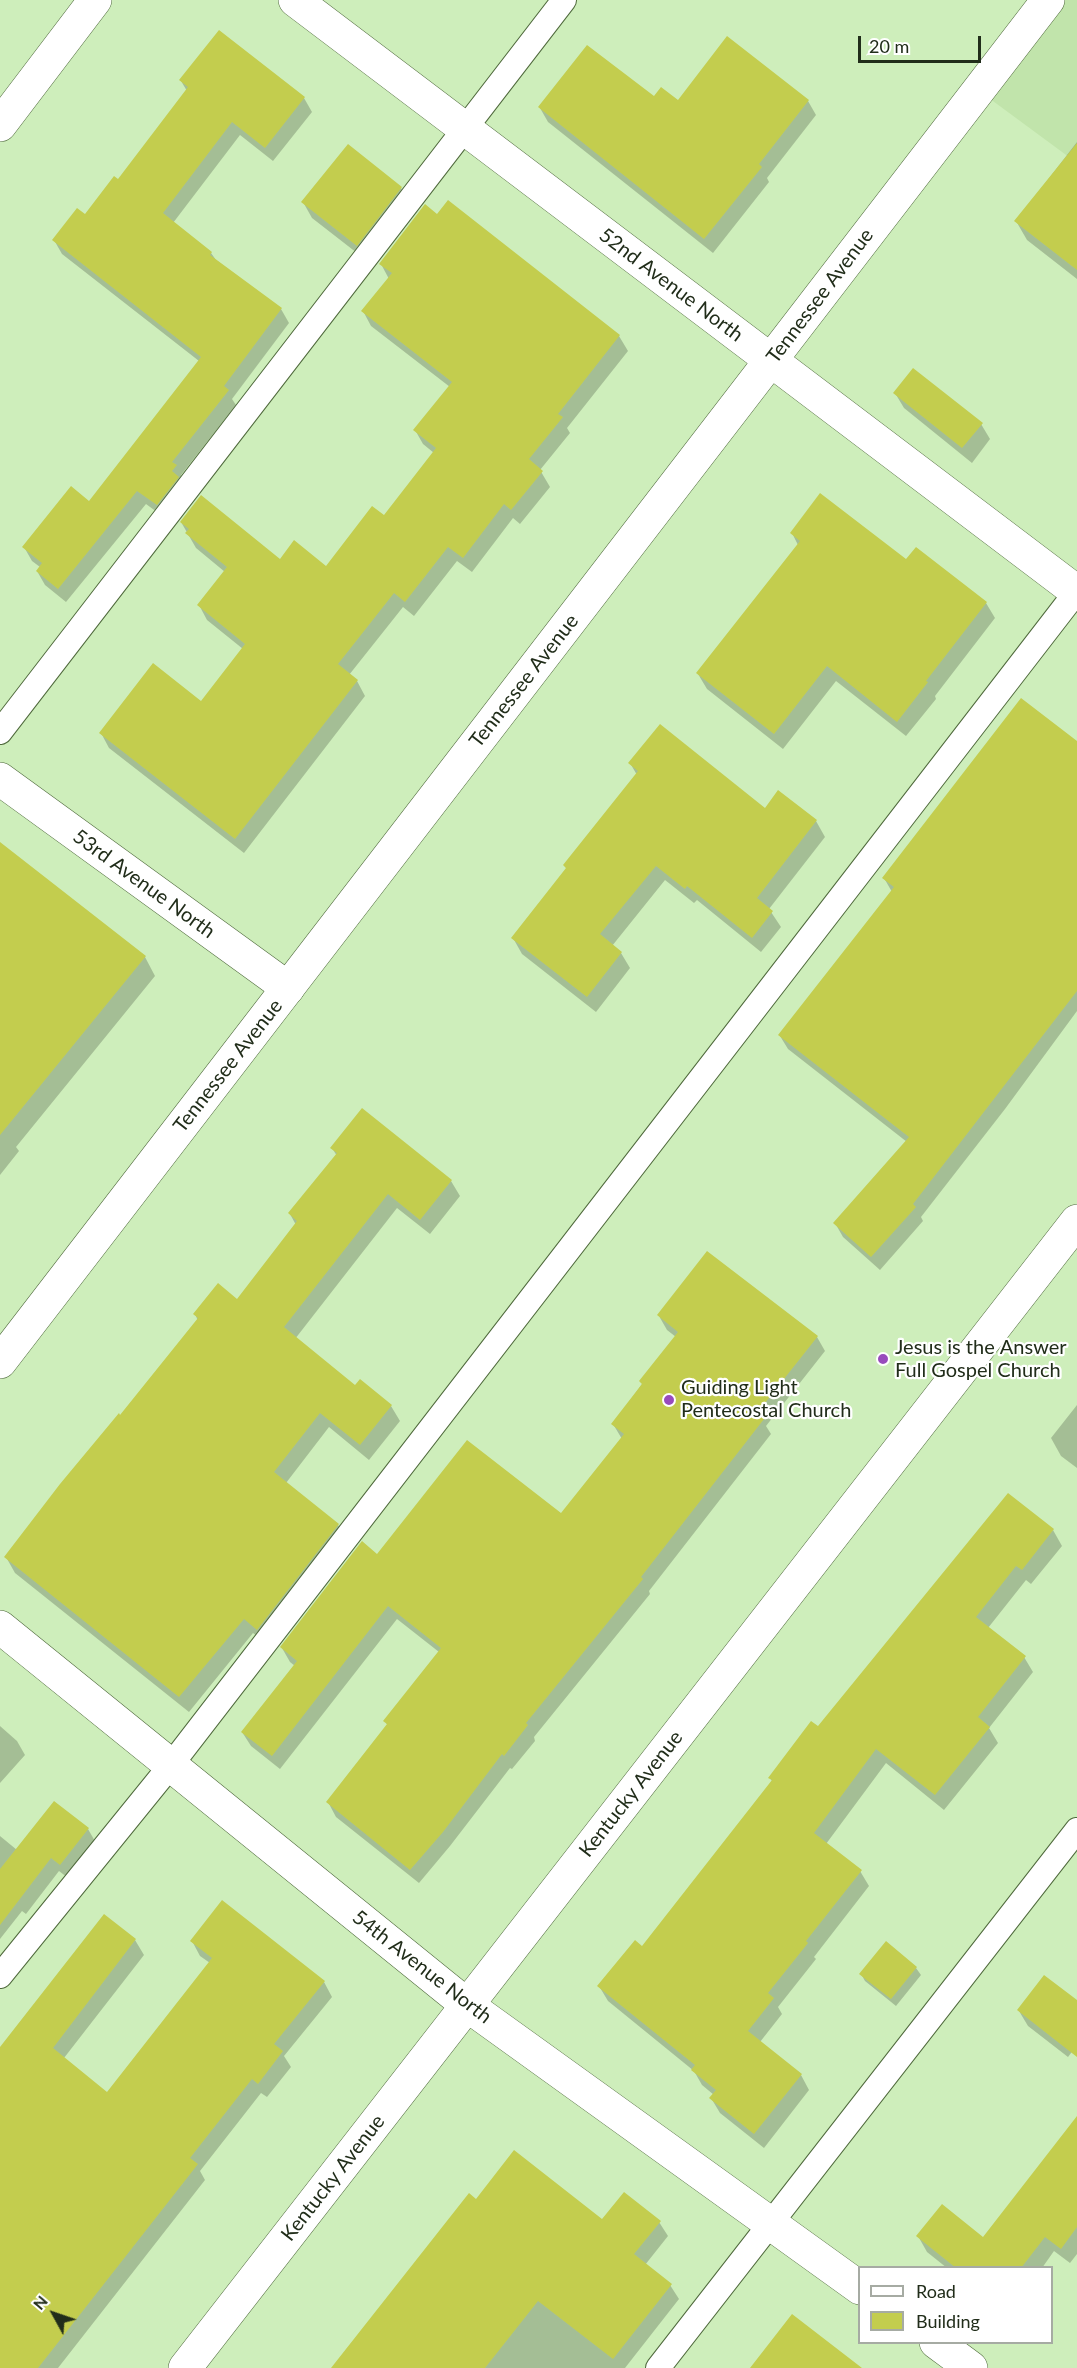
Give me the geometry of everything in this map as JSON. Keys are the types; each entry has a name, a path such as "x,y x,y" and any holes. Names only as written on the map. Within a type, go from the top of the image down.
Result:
{"street":[{"path":"0,125 95,0"},
{"name":"52nd Avenue North","path":"295,0 1077,592"},
{"name":"Tennessee Avenue","path":"0,1362 1048,0"},
{"name":"53rd Avenue North","path":"0,779 288,988"},
{"name":"Kentucky Avenue","path":"185,2368 1077,1221"},
{"name":"54th Avenue North","path":"0,1627 468,2005 858,2287"},
{"path":"937,2344 971,2368"}],"lane":[{"path":"0,732 564,0"},
{"path":"0,1976 171,1765 1077,592"},
{"path":"658,2368 1077,1830"}],"shaded area":[{"path":"1048,0 1077,0 1077,163 978,90"}],"building":[{"path":"219,30 305,97 265,148 232,122 163,213 212,252 210,255 282,308 224,386 229,390 172,462 177,465 172,471 179,477 157,505 137,491 58,589 36,571 42,563 22,547 71,486 89,501 201,357 52,240 77,208 85,214 114,176 118,179 188,87 179,80"},
{"path":"727,36 809,100 759,164 762,167 704,239 538,107 587,45 654,96 661,87 678,100"},
{"path":"1077,143 1077,270 1014,221"},
{"path":"348,144 402,187 357,246 301,202"},
{"path":"448,200 620,335 558,414 563,417 529,459 543,471 511,510 504,504 463,558 448,547 405,602 394,593 338,664 358,680 235,839 99,733 153,663 201,701 245,644 197,605 227,567 185,533 189,529 180,522 201,495 280,559 294,540 326,566 372,506 384,515 436,448 413,430 452,382 361,311 392,273 379,264 425,204 437,214"},
{"path":"913,368 983,423 962,448 893,393"},
{"path":"820,493 906,559 916,547 987,602 897,722 827,666 774,734 696,673 800,541 790,533"},
{"path":"1021,698 1077,741 1077,991 913,1204 916,1207 871,1257 833,1223 909,1137 778,1035 894,887 882,878"},
{"path":"660,724 765,808 778,790 817,820 757,898 773,911 752,938 687,886 685,889 656,866 600,934 622,952 587,997 511,938 566,868 563,865 638,771 628,763"},
{"path":"0,842 146,956 0,1135"},
{"path":"362,1108 452,1180 420,1220 388,1194 284,1327 355,1385 360,1379 392,1405 360,1445 320,1413 274,1472 339,1524 257,1630 244,1619 179,1697 4,1557 60,1484 119,1413 120,1415 198,1318 193,1314 218,1283 237,1299 297,1221 288,1213 337,1153 330,1148"},
{"path":"707,1251 818,1336 757,1413 764,1419 641,1577 643,1579 526,1723 528,1725 504,1756 502,1754 443,1832 410,1870 326,1802 387,1724 383,1721 441,1648 388,1606 272,1756 241,1732 297,1661 280,1647 362,1541 377,1554 467,1440 561,1513 624,1434 611,1424 642,1384 639,1381 678,1332 657,1315"},
{"path":"1008,1493 1054,1529 1022,1570 1016,1566 976,1617 1026,1656 978,1717 990,1727 935,1795 876,1749 814,1833 862,1870 768,1993 774,1998 748,2031 802,2074 754,2134 709,2098 716,2090 691,2070 695,2065 597,1986 635,1940 642,1946 772,1780 768,1778 811,1721 818,1726"},
{"path":"54,1801 89,1828 60,1865 51,1858 0,1925 0,1869"},
{"path":"222,1900 325,1981 274,2044 283,2051 258,2084 252,2079 190,2158 198,2164 38,2368 0,2368 0,2047 104,1914 136,1939 53,2048 107,2092 212,1958 190,1941"},
{"path":"886,1941 917,1967 891,1999 859,1974"},
{"path":"1044,1975 1077,2000 1077,2057 1017,2010"},
{"path":"1077,2116 1077,2227 1061,2249 1045,2237 1023,2266 954,2266 916,2236 942,2204 983,2237"},
{"path":"514,2150 602,2219 624,2192 661,2221 634,2254 672,2284 613,2359 538,2301 485,2368 331,2368 469,2193 476,2199"},
{"path":"792,2314 862,2368 750,2368"}],"place":[{"name":"Jesus is the Answer Full Gospel Church","path":"883,1359"},
{"name":"Guiding Light Pentecostal Church","path":"669,1400"}]}
